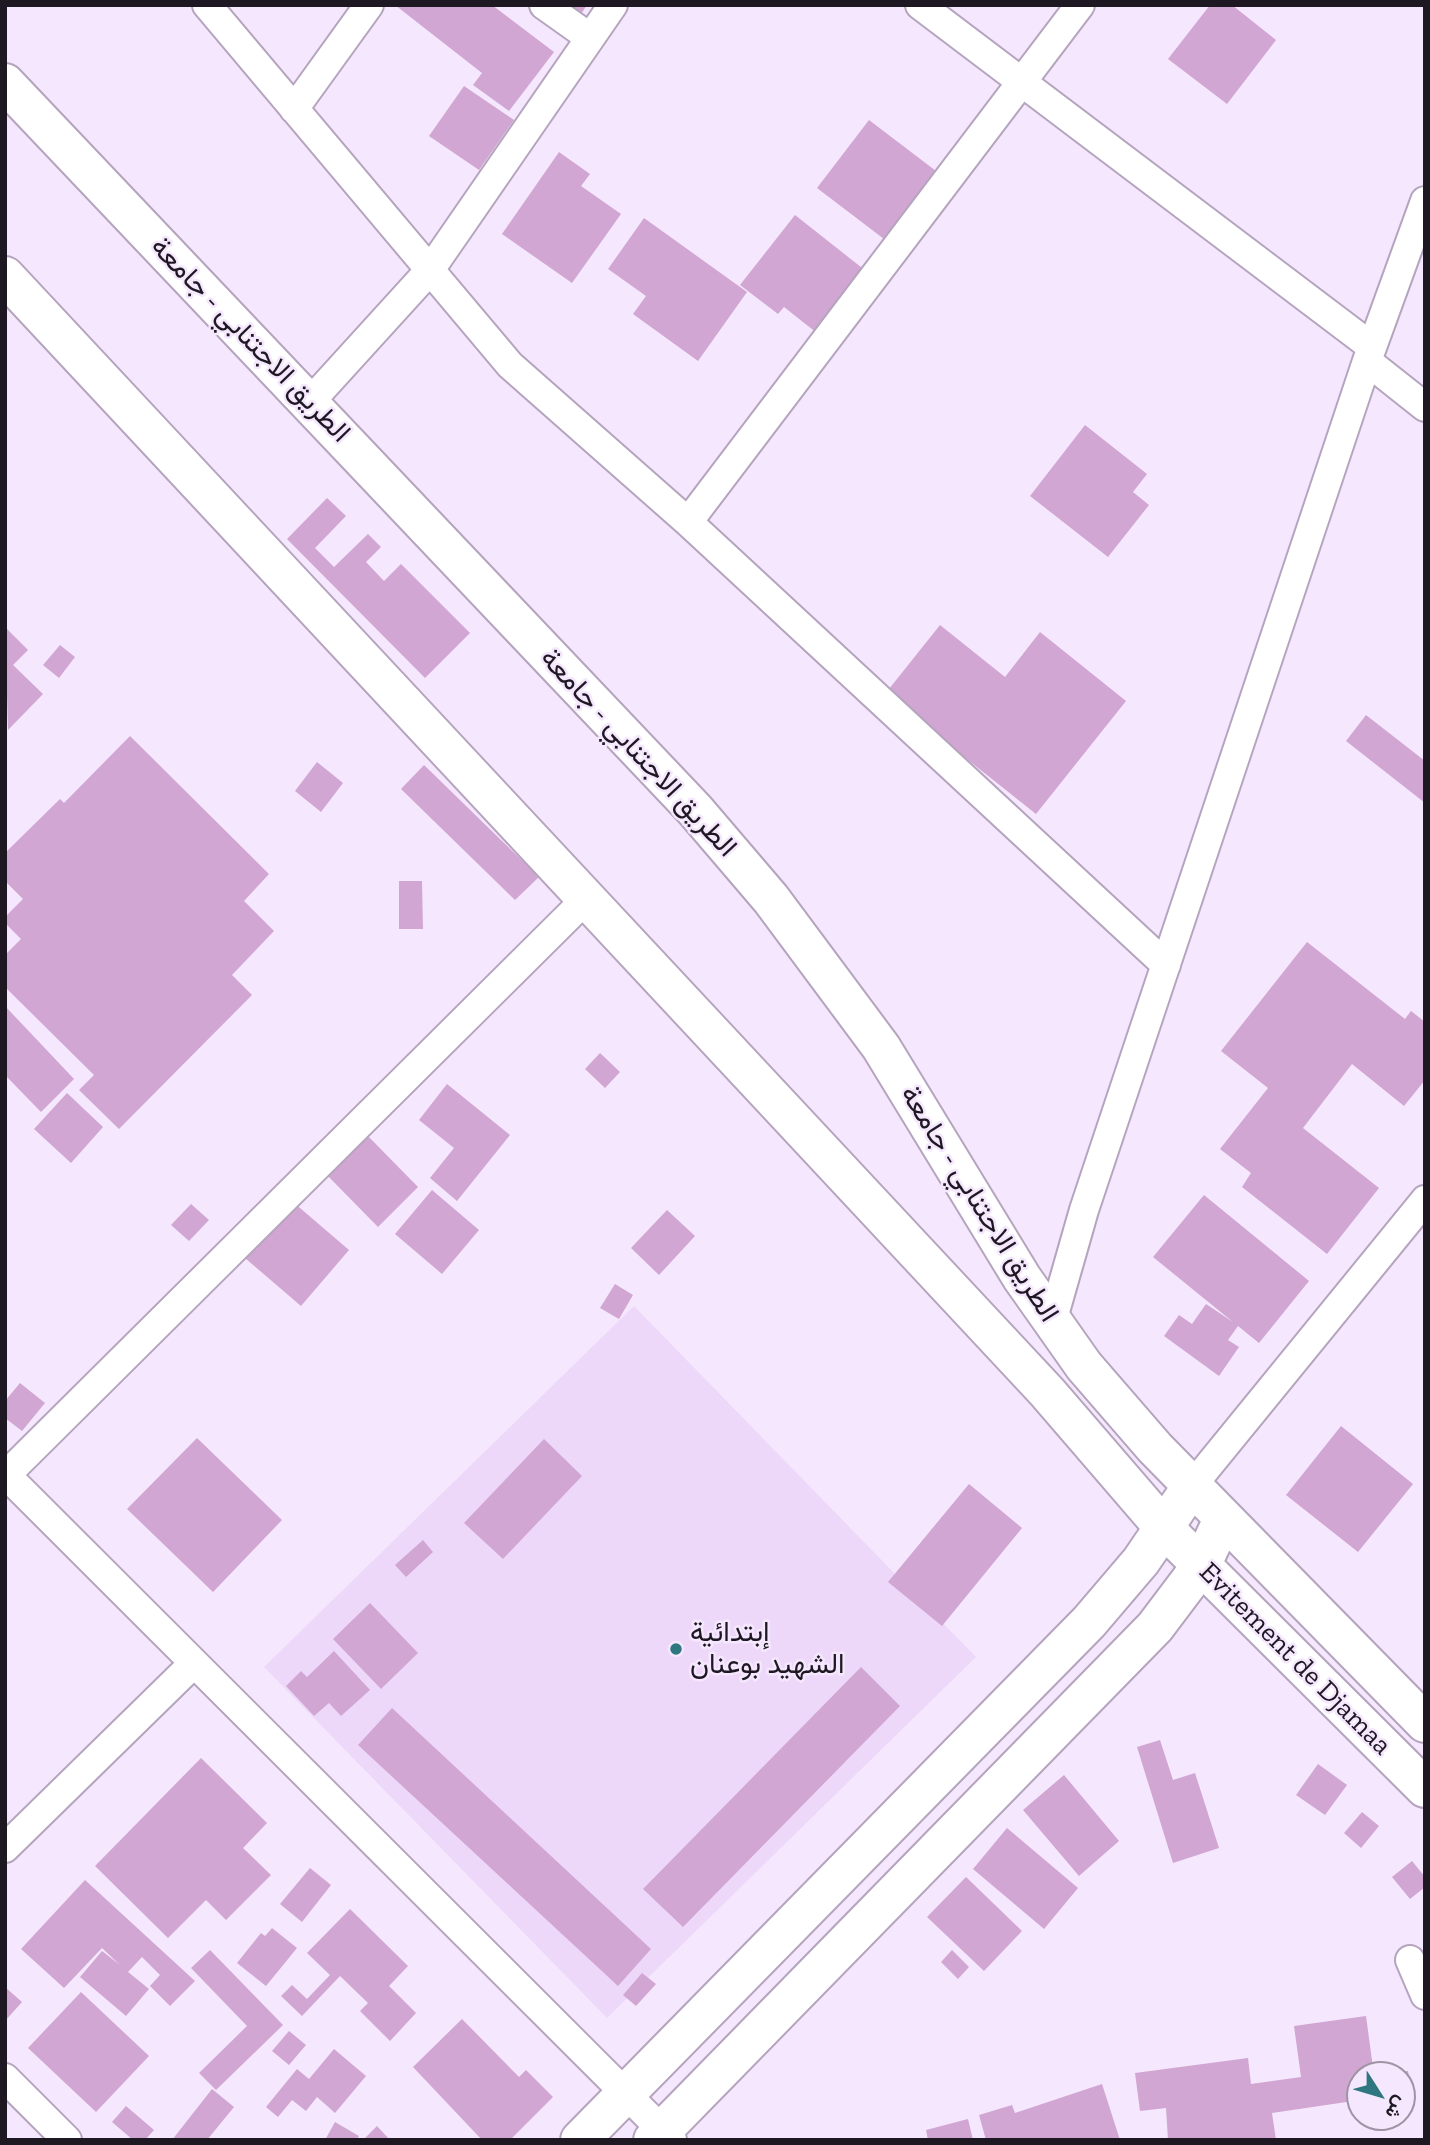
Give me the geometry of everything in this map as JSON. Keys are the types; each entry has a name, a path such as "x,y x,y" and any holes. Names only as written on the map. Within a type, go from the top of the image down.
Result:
{"main road":[{"name":"الطريق الاجتنابي - جامعة","path":"5,83 695,810 771,900 881,1046 1052,1322 1118,1407 1223,1519 1425,1723"},
{"name":"الطريق الاجتنابي - جامعة","path":"5,276 1047,1392 1165,1529"},
{"path":"580,2140 1089,1622 1165,1529 1192,1486"},
{"path":"663,2137 1156,1628 1201,1566 1223,1519"},
{"name":"Evitement de Djamaa","path":"1165,1529 1425,1788"}],"street":[{"path":"207,5 510,365 688,522 1166,965"},
{"path":"294,109 369,5"},
{"path":"544,5 589,37"},
{"path":"309,403 430,270 613,5"},
{"path":"920,5 1370,354 1425,407"},
{"path":"688,522 1080,5"},
{"path":"1052,1322 1084,1210 1370,354 1425,201"},
{"path":"586,900 6,1475 627,2093 663,2137"},
{"path":"1192,1486 1425,1200"},
{"path":"5,1848 193,1664"},
{"path":"1410,1960 1425,1995"},
{"path":"5,2078 67,2140"}],"shaded area":[{"path":"634,1306 976,1657 607,2018 264,1667"}],"building":[{"path":"395,5 492,5 554,52 509,111 473,85 482,73"},
{"path":"569,5 587,5 581,14"},
{"path":"1210,5 1232,5 1276,40 1227,104 1168,59"},
{"path":"464,86 514,120 479,170 429,136"},
{"path":"869,120 936,171 884,239 817,188"},
{"path":"559,152 590,174 581,186 621,214 572,283 502,234"},
{"path":"795,215 871,275 822,337 784,307 778,314 740,285"},
{"path":"644,218 747,292 698,361 633,314 646,296 608,269"},
{"path":"1085,425 1147,474 1133,492 1149,505 1108,557 1030,496"},
{"path":"327,498 346,516 315,548 334,567 368,534 381,547 366,562 384,581 401,564 470,633 425,678 287,539"},
{"path":"940,625 1005,677 1040,632 1126,701 1036,814 885,694"},
{"path":"5,627 28,650 13,665 43,694 8,730"},
{"path":"60,645 75,657 59,678 43,665"},
{"path":"1366,715 1425,761 1425,803 1346,741"},
{"path":"130,736 269,874 244,901 274,931 232,975 252,995 119,1129 79,1090 94,1075 5,987 5,955 21,939 5,923 5,917 23,899 5,881 5,853 60,799 64,803"},
{"path":"317,762 343,783 321,812 295,791"},
{"path":"424,765 539,877 515,900 401,789"},
{"path":"399,881 422,881 423,929 399,929"},
{"path":"1307,942 1405,1019 1411,1011 1425,1022 1425,1080 1404,1106 1352,1064 1303,1128 1379,1188 1327,1254 1242,1187 1251,1173 1220,1149 1268,1088 1221,1051"},
{"path":"5,1006 74,1079 41,1112 5,1075"},
{"path":"600,1053 620,1072 605,1088 585,1069"},
{"path":"447,1084 510,1135 457,1201 430,1178 454,1148 419,1120"},
{"path":"67,1093 103,1127 71,1163 34,1129"},
{"path":"364,1132 418,1187 378,1227 324,1172"},
{"path":"432,1190 479,1230 442,1274 395,1234"},
{"path":"1204,1195 1309,1281 1259,1343 1238,1326 1228,1340 1239,1347 1219,1376 1164,1336 1179,1315 1192,1324 1206,1304 1233,1322 1153,1257"},
{"path":"293,1202 349,1250 301,1306 245,1258"},
{"path":"191,1204 209,1220 189,1241 171,1225"},
{"path":"667,1210 695,1236 659,1275 631,1248"},
{"path":"615,1284 633,1295 619,1319 600,1308"},
{"path":"20,1383 45,1403 22,1431 5,1418 5,1401"},
{"path":"1341,1426 1413,1484 1358,1552 1286,1495"},
{"path":"197,1438 282,1520 213,1592 127,1509"},
{"path":"544,1439 582,1476 503,1559 464,1523"},
{"path":"969,1484 1022,1528 942,1626 888,1582"},
{"path":"423,1540 433,1552 406,1577 395,1565"},
{"path":"370,1603 418,1653 381,1689 333,1639"},
{"path":"334,1651 370,1690 341,1716 329,1703 314,1716 286,1686 301,1671 307,1677"},
{"path":"861,1667 900,1706 683,1927 643,1889"},
{"path":"392,1708 651,1949 618,1986 358,1745"},
{"path":"1160,1740 1173,1780 1195,1773 1219,1848 1173,1863 1137,1747"},
{"path":"201,1758 267,1823 243,1848 271,1875 226,1920 206,1900 168,1938 95,1866"},
{"path":"1318,1764 1347,1785 1325,1815 1296,1795"},
{"path":"1064,1775 1119,1841 1079,1876 1023,1810"},
{"path":"1362,1812 1379,1826 1361,1848 1344,1833"},
{"path":"1007,1828 1078,1888 1044,1929 973,1869"},
{"path":"1412,1861 1425,1877 1425,1887 1410,1899 1392,1877"},
{"path":"310,1868 331,1885 302,1922 280,1904"},
{"path":"966,1877 1022,1931 984,1971 927,1917"},
{"path":"85,1880 195,1981 170,2006 150,1986 160,1975 142,1957 128,1972 149,1989 126,2016 80,1977 102,1951 120,1965 102,1948 64,1988 21,1949"},
{"path":"350,1909 408,1966 389,1986 416,2013 390,2041 360,2011 368,2003 340,1976 302,2016 281,1996 292,1985 307,1999 330,1975 307,1953"},
{"path":"272,1928 297,1948 266,1986 237,1963 261,1933 265,1936"},
{"path":"210,1950 283,2025 216,2090 199,2073 247,2026 191,1968"},
{"path":"952,1950 969,1967 958,1979 941,1962"},
{"path":"642,1973 656,1984 636,2006 623,1995"},
{"path":"5,1987 22,2002 5,2021"},
{"path":"81,1992 149,2056 96,2112 28,2048"},
{"path":"1366,2016 1372,2061 1346,2061 1346,2102 1272,2113 1276,2140 1168,2140 1166,2108 1140,2111 1135,2073 1248,2058 1251,2084 1301,2077 1294,2026"},
{"path":"462,2019 519,2077 526,2070 553,2097 510,2140 482,2140 413,2067"},
{"path":"289,2031 306,2045 289,2065 272,2051"},
{"path":"334,2049 366,2076 335,2113 317,2097 306,2111 292,2100 278,2117 266,2107 297,2069 309,2079"},
{"path":"1102,2084 1120,2140 986,2140 979,2115 1012,2105 1015,2113"},
{"path":"212,2089 234,2107 207,2140 172,2140"},
{"path":"126,2106 154,2130 145,2140 133,2140 112,2122"},
{"path":"968,2119 973,2140 928,2140 926,2130"},
{"path":"335,2122 359,2136 357,2140 325,2140"},
{"path":"377,2126 390,2140 363,2140"}],"place":[{"name":"إبتدائية الشهيد بوعنان","path":"676,1649"}]}
